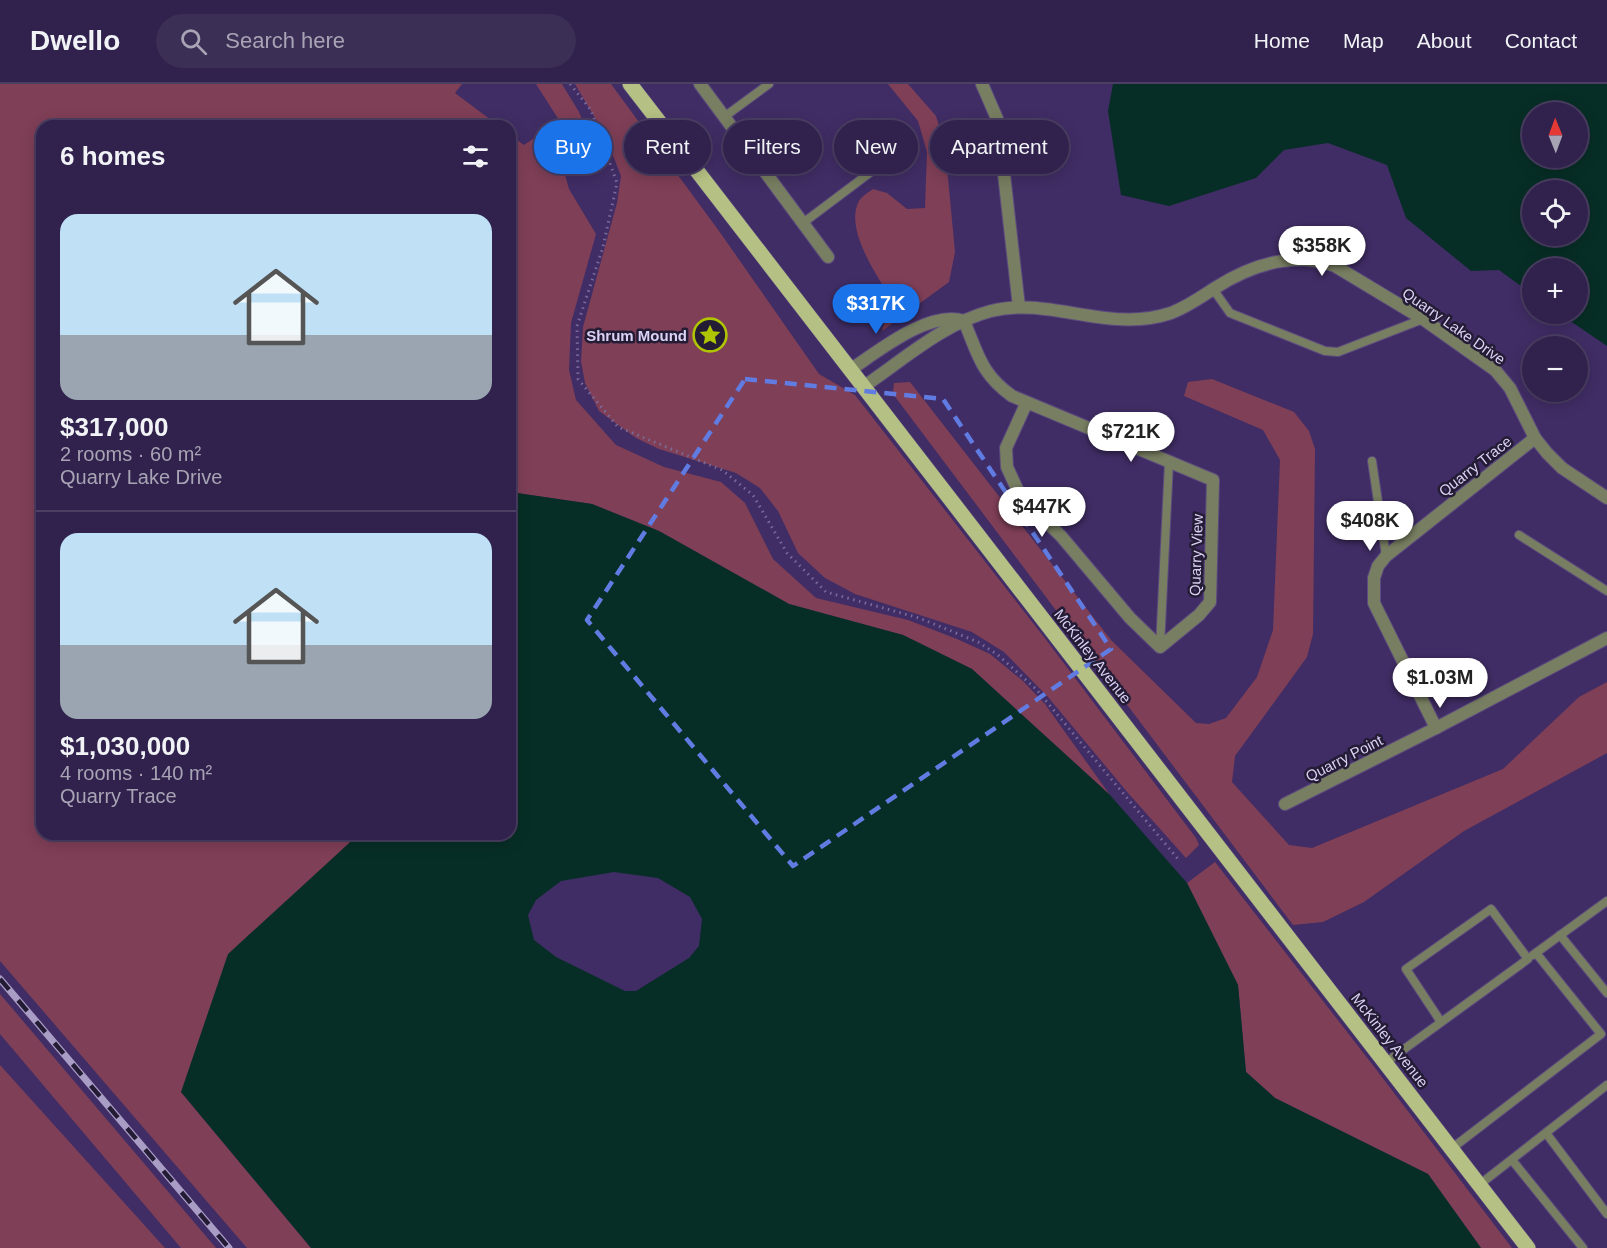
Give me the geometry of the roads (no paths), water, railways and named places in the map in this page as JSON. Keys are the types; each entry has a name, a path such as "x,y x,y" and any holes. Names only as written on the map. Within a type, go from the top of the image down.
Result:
{"main road":[{"name":"McKinley Avenue","path":"630,84 1528,1248"}],"street":[{"path":"700,84 828,256"},
{"path":"982,84 998,121 1019,307"},
{"name":"Quarry Lake Drive","path":"863,387 927,343 964,321 991,311 1019,307 1093,317 1137,320 1171,312 1193,302 1231,278 1261,265 1288,260 1320,261 1335,266 1423,319 1495,370 1504,379 1535,438 1562,468 1607,498"},
{"name":"Quarry Lake Drive","path":"850,370 903,335 919,328 948,318 964,321"},
{"name":"Quarry View","path":"964,321 986,372 996,384 1012,396 1026,404 1213,480 1210,602 1199,615 1161,647"},
{"path":"1026,404 1006,448 1007,467 1018,491 1026,502 1061,536 1130,618 1161,647"},
{"name":"Quarry Trace","path":"1436,728 1374,603 1374,578 1378,566 1386,556 1535,438"},
{"name":"Quarry Point","path":"1285,804 1607,638"}],"lane":[{"path":"724,117 769,84"},
{"path":"803,223 868,174"},
{"path":"1213,289 1230,314 1325,351 1338,352 1423,319"},
{"path":"919,328 927,343"},
{"path":"1372,461 1386,556"},
{"path":"1161,647 1169,462"},
{"path":"1519,535 1607,591"},
{"path":"1385,1063 1607,901"},
{"path":"1442,1022 1406,969 1491,909 1527,959"},
{"path":"1560,935 1607,993"},
{"path":"1536,953 1607,1042"},
{"path":"1451,1149 1601,1034"},
{"path":"1479,1185 1607,1085"},
{"path":"1546,1133 1607,1214"},
{"path":"1512,1160 1583,1248"}],"railway":[{"path":"0,979 229,1248"}],"place":[{"name":"Shrum Mound","path":"710,335"}]}
